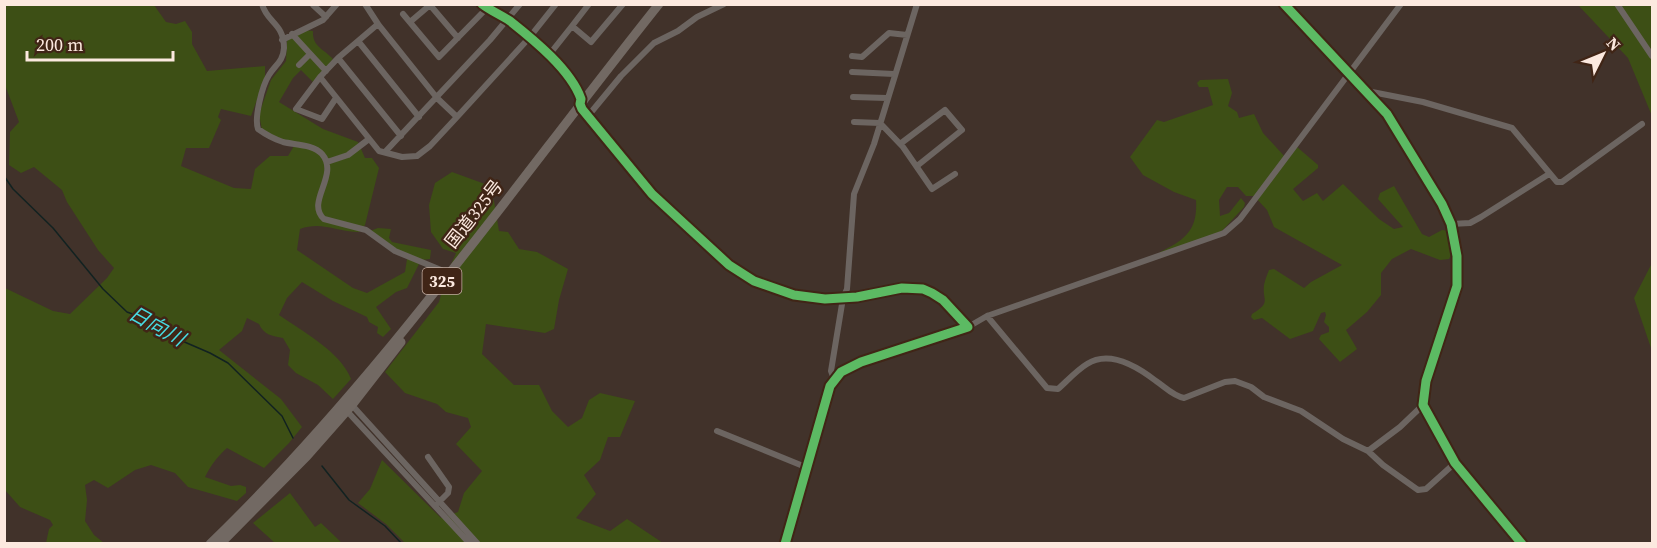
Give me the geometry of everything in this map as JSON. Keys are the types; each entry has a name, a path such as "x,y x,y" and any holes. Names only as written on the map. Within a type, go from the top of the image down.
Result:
{"highway":[{"name":"国道325号","path":"219,543 307,456 400,334 583,107 659,4"},
{"name":"国道325号","path":"210,543 346,405 665,4"}],"street":[{"path":"262,4 264,14 279,28 283,58 269,75 256,126 263,133 281,141 316,149 327,162 328,172 318,205 321,216 366,230 395,251 441,270 446,276"},
{"path":"282,40 326,17 337,4"},
{"path":"365,4 378,24 437,98 457,117"},
{"path":"386,152 508,20 520,4"},
{"path":"320,77 379,151 402,157 417,156 430,146 457,117 529,38 556,4"},
{"path":"549,55 590,4"},
{"path":"572,26 591,42 623,4"},
{"path":"583,107 621,76 654,43 724,4"},
{"path":"834,379 831,371 843,298 848,289 854,194 874,144 917,4"},
{"path":"1284,4 1387,114 1442,204 1451,224 1457,256 1457,286 1426,381 1423,405 1455,463 1522,543"},
{"path":"785,543 827,394 834,379 847,368 861,362 968,327 987,316 1224,233 1240,219 1401,4"},
{"path":"1617,4 1653,56"},
{"path":"313,5 326,17"},
{"path":"410,22 430,5 458,38"},
{"path":"404,14 439,57 484,6 508,20 549,55 573,83 583,107 652,194 719,256 754,281 810,298 843,298 902,288 923,289 943,300 968,327"},
{"path":"336,98 322,119 296,109 320,77 338,58 378,24"},
{"path":"852,56 862,57 889,33 907,35"},
{"path":"292,34 326,71"},
{"path":"358,41 419,117"},
{"path":"299,65 310,54"},
{"path":"338,58 401,136"},
{"path":"852,72 894,74"},
{"path":"1366,91 1423,102 1512,128 1557,182 1562,182 1642,124"},
{"path":"853,97 887,98"},
{"path":"900,144 945,110 962,130 917,166"},
{"path":"854,122 880,123 900,144 932,189 955,174"},
{"path":"327,162 348,155 369,139"},
{"path":"1451,224 1470,223 1549,174"},
{"path":"987,316 1047,388 1058,389 1087,364 1107,359 1119,360 1139,368 1174,394 1184,398 1225,382 1235,381 1251,387 1264,397 1301,411 1343,439 1368,451 1383,465 1418,490 1426,489 1455,463"},
{"path":"346,405 437,503 478,543"},
{"path":"1368,451 1400,427 1423,405"},
{"path":"717,431 808,468"},
{"path":"428,458 449,487 448,493 437,503"},
{"path":"437,503 470,543"}],"green space":[{"path":"5,5 154,5 166,22 176,24 185,21 192,32 192,44 207,71 265,66 265,78 251,116 221,109 218,117 221,120 209,148 186,148 181,166 234,188 251,189 255,169 270,156 288,156 294,146 262,130 259,114 271,80 286,61 287,41 304,30 313,31 314,41 333,59 313,82 301,70 293,78 279,102 323,129 358,142 365,158 372,158 379,168 365,225 359,232 322,226 300,229 297,250 353,288 367,293 405,272 407,259 370,231 378,228 391,229 389,238 392,242 431,250 430,259 421,260 407,288 396,292 376,307 391,329 383,337 377,333 378,327 369,322 367,317 333,301 302,282 287,298 279,315 330,351 346,369 351,379 333,399 318,385 296,373 288,365 290,350 283,338 263,331 259,324 247,318 242,331 219,350 281,399 302,427 264,468 227,448 217,458 205,477 231,486 246,487 246,493 237,501 188,487 175,473 151,465 135,470 108,488 94,480 85,485 87,500 85,521 94,535 104,543 46,543 49,529 53,525 50,520 20,507 5,490 5,288 53,311 70,314 107,278 114,268 98,250 67,202 62,190 34,167 21,173 9,165 10,132 19,122 5,85"},
{"path":"1578,5 1652,5 1652,116 1628,58"},
{"path":"1228,79 1232,93 1228,106 1237,112 1239,118 1254,114 1263,133 1286,158 1297,147 1318,165 1318,168 1293,189 1303,201 1317,193 1323,201 1343,184 1379,219 1394,229 1403,227 1378,199 1380,193 1394,186 1422,234 1429,237 1442,230 1450,231 1453,251 1449,259 1440,260 1411,249 1392,259 1381,273 1381,295 1367,312 1346,330 1357,349 1340,362 1319,339 1321,335 1329,332 1329,327 1324,322 1325,312 1321,313 1313,331 1290,339 1262,318 1254,320 1251,317 1264,304 1264,285 1269,270 1274,269 1304,288 1342,265 1274,227 1267,210 1254,196 1246,196 1238,187 1227,187 1219,200 1220,216 1229,213 1241,198 1245,203 1221,232 1161,254 1160,252 1188,233 1195,219 1196,200 1174,192 1143,175 1130,157 1157,120 1164,122 1213,105 1208,87 1199,87 1197,83 1200,80"},
{"path":"452,172 485,184 494,201 499,231 508,232 519,249 537,252 568,269 554,329 545,333 486,324 482,354 514,385 539,385 552,411 568,427 582,418 589,400 600,393 635,401 620,437 608,437 600,460 584,475 596,494 576,518 610,531 627,519 663,543 405,543 386,524 358,503 370,489 382,460 441,518 458,512 464,493 482,471 456,444 471,427 468,418 446,412 437,404 405,393 385,372 439,302 446,276 456,253 443,249 431,232 429,205 435,183"},
{"path":"1652,263 1652,351 1634,298"},
{"path":"290,493 315,527 321,523 342,543 275,543 253,523"}],"waterway":[{"name":"日向川","path":"4,176 13,189 53,228 103,289 127,312 138,316 166,334 228,363 282,416 293,438"},
{"name":"日向川","path":"322,466 349,500 385,526 402,544"}],"cycle path":[{"path":"482,4 510,21 551,56 576,88 582,109 652,194 729,265 754,281 794,295 825,299 857,297 902,288 923,289 943,300 968,327 861,362 841,372 830,386 785,544"},
{"path":"1284,4 1387,114 1442,204 1451,224 1457,256 1457,286 1426,381 1423,405 1455,463 1522,544"}]}
